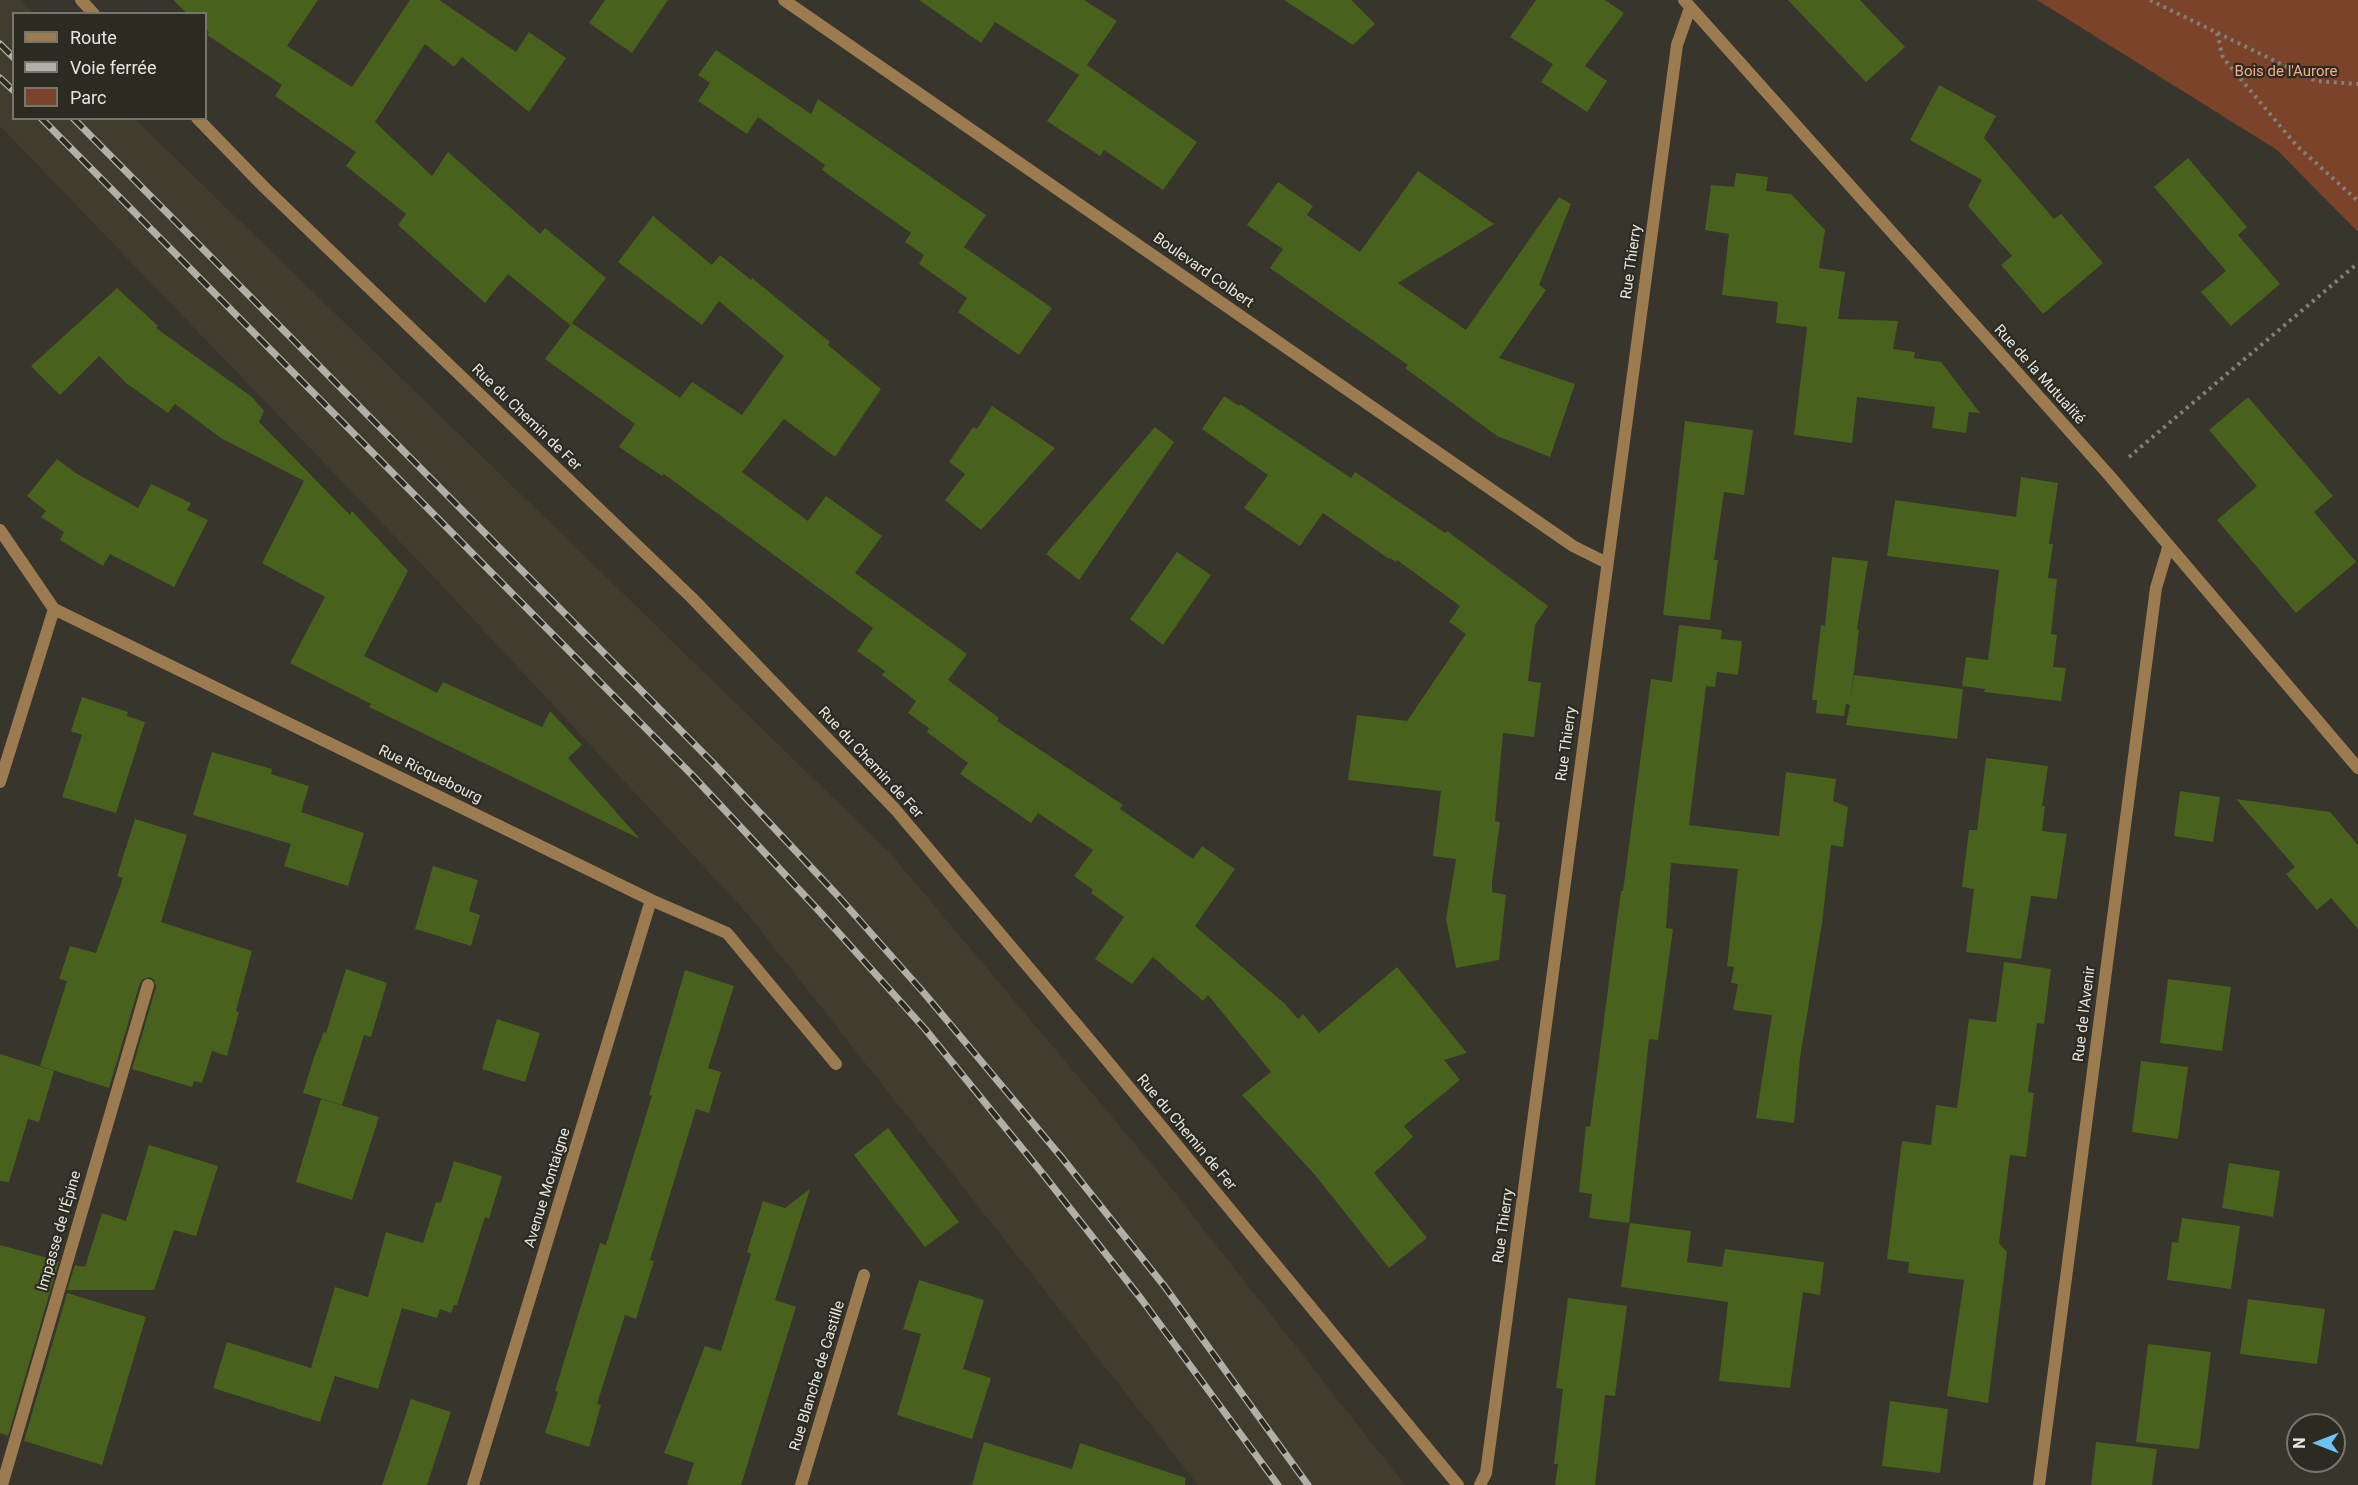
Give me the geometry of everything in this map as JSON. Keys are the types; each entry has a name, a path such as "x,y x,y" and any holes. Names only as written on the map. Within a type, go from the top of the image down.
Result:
{"street":[{"path":"81,0 92,12"},
{"name":"Boulevard Colbert","path":"784,0 1573,546 1606,563"},
{"name":"Rue Thierry","path":"1480,1485 1486,1473 1606,563 1677,45 1687,4"},
{"name":"Rue de la Mutualité","path":"1687,4 2108,474 2168,548 2358,768"},
{"name":"Rue du Chemin de Fer","path":"199,120 264,188 692,598 895,809 1095,1046 1458,1485"},
{"name":"Rue Ricquebourg","path":"0,530 54,609 651,900 726,933 836,1064"},
{"name":"Rue de l'Avenir","path":"2039,1485 2156,588 2168,548"},
{"path":"0,782 54,609"},
{"name":"Avenue Montaigne","path":"473,1485 651,900"},
{"name":"Impasse de l'Épine","path":"2,1485 148,985"},
{"name":"Rue Blanche de Castille","path":"801,1485 864,1275"}],"path":[{"path":"2150,0 2316,81 2358,84"},
{"path":"2217,33 2223,58 2230,67 2297,146 2358,201"},
{"path":"2108,474 2358,263"}],"shaded area":[{"path":"0,0 20,0 32,12 12,12 12,120 136,120 890,853 1161,1175 1405,1485 1198,1485 746,912 429,572 0,126"}],"green space":[{"name":"Bois de l'Aurore","path":"2037,0 2358,0 2358,232 2277,150"}],"building":[{"path":"173,0 318,0 287,46 352,87 410,0 439,0 516,52 529,32 566,58 529,112 462,57 454,67 425,44 375,122 432,176 448,152 540,234 545,228 606,278 570,325 508,274 485,303 398,225 406,214 346,166 356,152 275,96 282,85 207,35 209,32 207,12 186,12"},
{"path":"605,0 668,0 632,53 589,23"},
{"path":"919,0 1084,0 1117,21 1087,65 1197,142 1163,190 1104,150 1100,156 1047,121 1079,75 995,22 981,43"},
{"path":"1284,0 1351,0 1375,24 1353,45"},
{"path":"1536,0 1605,0 1624,13 1585,66 1607,81 1587,112 1541,82 1553,64 1510,37"},
{"path":"1788,0 1860,0 1905,47 1866,82"},
{"path":"716,50 811,114 818,99 986,215 964,247 1052,308 1019,355 958,312 967,298 919,264 924,255 905,242 911,233 822,170 825,165 758,117 747,134 698,101 710,83 698,75"},
{"path":"1939,85 1996,116 1984,138 2054,219 2061,214 2103,263 2043,314 2001,265 2012,256 1968,206 1982,180 1910,140"},
{"path":"2188,158 2247,227 2238,235 2280,284 2231,326 2201,292 2226,271 2154,187"},
{"path":"1418,171 1494,224 1398,283 1466,330 1559,197 1571,204 1539,285 1546,290 1499,358 1575,384 1550,457 1497,436 1405,368 1408,365 1270,268 1283,249 1247,225 1278,182 1313,206 1307,215 1360,252"},
{"path":"1736,173 1768,177 1766,191 1791,194 1825,230 1819,268 1845,272 1838,319 1898,321 1893,349 1915,352 1914,358 1941,362 1980,413 1969,412 1966,433 1932,428 1935,407 1857,397 1852,443 1794,435 1807,327 1776,323 1778,302 1722,295 1729,234 1705,230 1711,185 1734,187"},
{"path":"653,216 712,265 720,255 751,280 752,278 830,342 828,345 881,389 835,457 784,419 742,472 808,521 826,496 882,536 855,573 967,654 948,680 999,718 997,721 1123,805 1120,809 1193,859 1202,846 1235,869 1195,926 1285,1004 1298,1019 1303,1014 1319,1033 1397,967 1467,1053 1444,1060 1460,1080 1404,1126 1413,1137 1374,1173 1427,1238 1389,1268 1315,1175 1242,1095 1271,1072 1208,995 1203,1001 1153,957 1132,984 1095,959 1124,917 1091,893 1093,890 1074,876 1093,850 1038,813 1031,823 960,774 968,763 927,732 929,728 908,713 916,701 882,675 885,671 857,651 873,628 664,474 662,476 619,447 635,424 545,359 572,323 680,398 692,382 742,415 784,356 719,301 702,325 618,262"},
{"path":"117,288 158,326 156,328 252,397 264,411 259,422 350,515 352,511 408,571 364,656 437,693 443,682 542,727 550,711 582,745 568,758 640,839 369,707 371,704 290,663 325,597 262,563 304,481 221,438 175,404 168,413 126,383 99,356 60,395 31,366"},
{"path":"1224,396 1239,406 1240,404 1351,478 1355,472 1445,533 1447,531 1548,606 1535,625 1528,681 1541,683 1534,737 1503,733 1495,821 1500,822 1492,882 1492,892 1506,895 1499,960 1456,968 1446,919 1456,859 1433,856 1441,791 1348,780 1357,715 1407,721 1466,634 1449,622 1460,606 1397,560 1396,562 1389,559 1323,513 1300,546 1244,508 1268,475 1202,429"},
{"path":"2248,397 2333,496 2314,512 2356,562 2296,613 2217,520 2257,486 2209,430"},
{"path":"992,406 1055,448 981,530 945,500 965,474 949,462 973,427 977,429"},
{"path":"1685,421 1753,430 1744,495 1724,492 1714,560 1718,560 1710,620 1663,615"},
{"path":"1155,427 1174,442 1079,580 1046,554"},
{"path":"57,459 74,472 138,508 151,484 191,503 187,510 208,520 174,587 110,554 103,566 60,540 64,532 41,517 46,511 27,496"},
{"path":"2021,477 2058,483 2049,544 2053,544 2048,578 2057,579 2051,634 2057,635 2053,667 2066,668 2061,701 1984,692 1985,689 1962,686 1966,657 1988,660 1999,570 1887,556 1895,500 2016,517"},
{"path":"1177,552 1211,575 1163,645 1130,619"},
{"path":"1832,557 1868,561 1857,629 1859,630 1850,703 1854,675 1963,689 1957,739 1846,725 1850,705 1846,704 1844,716 1816,713 1817,700 1812,700 1821,625 1825,626"},
{"path":"1679,625 1722,630 1721,639 1742,641 1738,675 1717,672 1715,687 1706,686 1689,825 1779,836 1786,772 1836,779 1833,801 1848,807 1843,847 1831,845 1822,923 1800,1058 1794,1123 1756,1118 1772,1015 1733,1010 1738,984 1731,983 1734,967 1727,966 1738,869 1671,863 1666,928 1673,929 1658,1040 1649,1039 1629,1223 1589,1218 1592,1194 1579,1192 1586,1126 1590,1127 1651,679 1672,682"},
{"path":"82,697 128,712 127,716 145,722 116,813 62,797 82,735 71,731"},
{"path":"212,752 272,769 271,774 309,786 301,812 364,833 348,886 284,866 291,844 193,815"},
{"path":"1986,758 2048,766 2042,806 2045,806 2042,831 2067,834 2057,899 2031,896 2021,959 1966,952 1974,889 1962,887 1969,830 1977,830"},
{"path":"2180,791 2220,797 2213,842 2174,836"},
{"path":"2236,799 2330,812 2358,845 2358,929 2331,898 2317,910 2286,874 2295,867"},
{"path":"135,819 187,835 161,922 252,951 227,1056 212,1051 202,1083 194,1081 192,1087 132,1069 156,987 154,980 150,977 143,979 140,983 109,1088 40,1066 67,981 59,979 70,946 96,953 123,878 117,876"},
{"path":"433,866 478,880 469,911 480,915 471,946 415,929"},
{"path":"2004,962 2051,969 2044,1024 2037,1023 2028,1092 2034,1093 2026,1157 2010,1155 1999,1243 2007,1252 1988,1403 1947,1396 1964,1280 1908,1273 1909,1262 1887,1259 1902,1141 1931,1145 1936,1105 1957,1108 1969,1019 1996,1022"},
{"path":"346,969 387,983 371,1037 364,1035 342,1105 303,1093 314,1057 324,1032 326,1033"},
{"path":"685,970 734,986 708,1068 721,1072 709,1113 696,1109 650,1260 654,1261 636,1319 625,1315 597,1404 601,1405 589,1447 545,1433 558,1392 555,1391 600,1243 606,1245 652,1096 649,1095"},
{"path":"2168,979 2231,987 2222,1051 2160,1043"},
{"path":"497,1019 540,1033 525,1082 482,1069"},
{"path":"0,1054 54,1071 39,1122 28,1119 9,1182 0,1181"},
{"path":"2141,1061 2188,1067 2178,1139 2132,1132"},
{"path":"321,1099 379,1117 352,1200 296,1182"},
{"path":"888,1128 959,1222 925,1247 854,1155"},
{"path":"149,1145 218,1166 196,1236 174,1230 154,1290 67,1290 75,1265 85,1267 102,1213 126,1221"},
{"path":"454,1161 502,1176 489,1219 485,1217 457,1305 454,1305 451,1313 440,1309 437,1318 402,1308 378,1389 335,1376 320,1422 213,1388 227,1342 311,1368 335,1287 368,1297 386,1232 423,1243 436,1202 441,1203"},
{"path":"2229,1163 2280,1171 2273,1217 2222,1208"},
{"path":"810,1189 775,1300 796,1307 741,1485 687,1485 694,1463 664,1453 705,1346 721,1351 751,1254 747,1252 763,1201 785,1208"},
{"path":"2182,1218 2240,1226 2231,1289 2167,1280 2172,1242 2178,1243"},
{"path":"1630,1223 1691,1231 1687,1262 1722,1267 1725,1249 1824,1262 1820,1295 1803,1292 1790,1388 1719,1381 1728,1302 1621,1287"},
{"path":"0,1245 59,1261 8,1436 0,1433"},
{"path":"919,1280 984,1300 963,1369 991,1378 972,1439 897,1415 921,1334 903,1329"},
{"path":"67,1293 146,1317 102,1465 24,1441"},
{"path":"1568,1298 1627,1306 1615,1396 1605,1395 1595,1485 1555,1485 1558,1464 1554,1464 1563,1389 1556,1388"},
{"path":"2248,1299 2325,1309 2317,1364 2240,1354"},
{"path":"2148,1344 2211,1352 2199,1449 2136,1442"},
{"path":"411,1399 451,1412 427,1485 382,1485"},
{"path":"1890,1401 1948,1409 1940,1473 1882,1466"},
{"path":"984,1442 1072,1469 1080,1443 1186,1478 1185,1485 972,1485"},
{"path":"2096,1442 2157,1449 2152,1485 2091,1485"}],"railway":[{"path":"0,44 12,56"},
{"path":"0,78 12,89"},
{"path":"43,120 693,776 819,911 925,1029 1043,1174 1142,1300 1278,1485"},
{"path":"75,120 714,764 838,896 924,993 1063,1159 1165,1287 1308,1485"}]}
